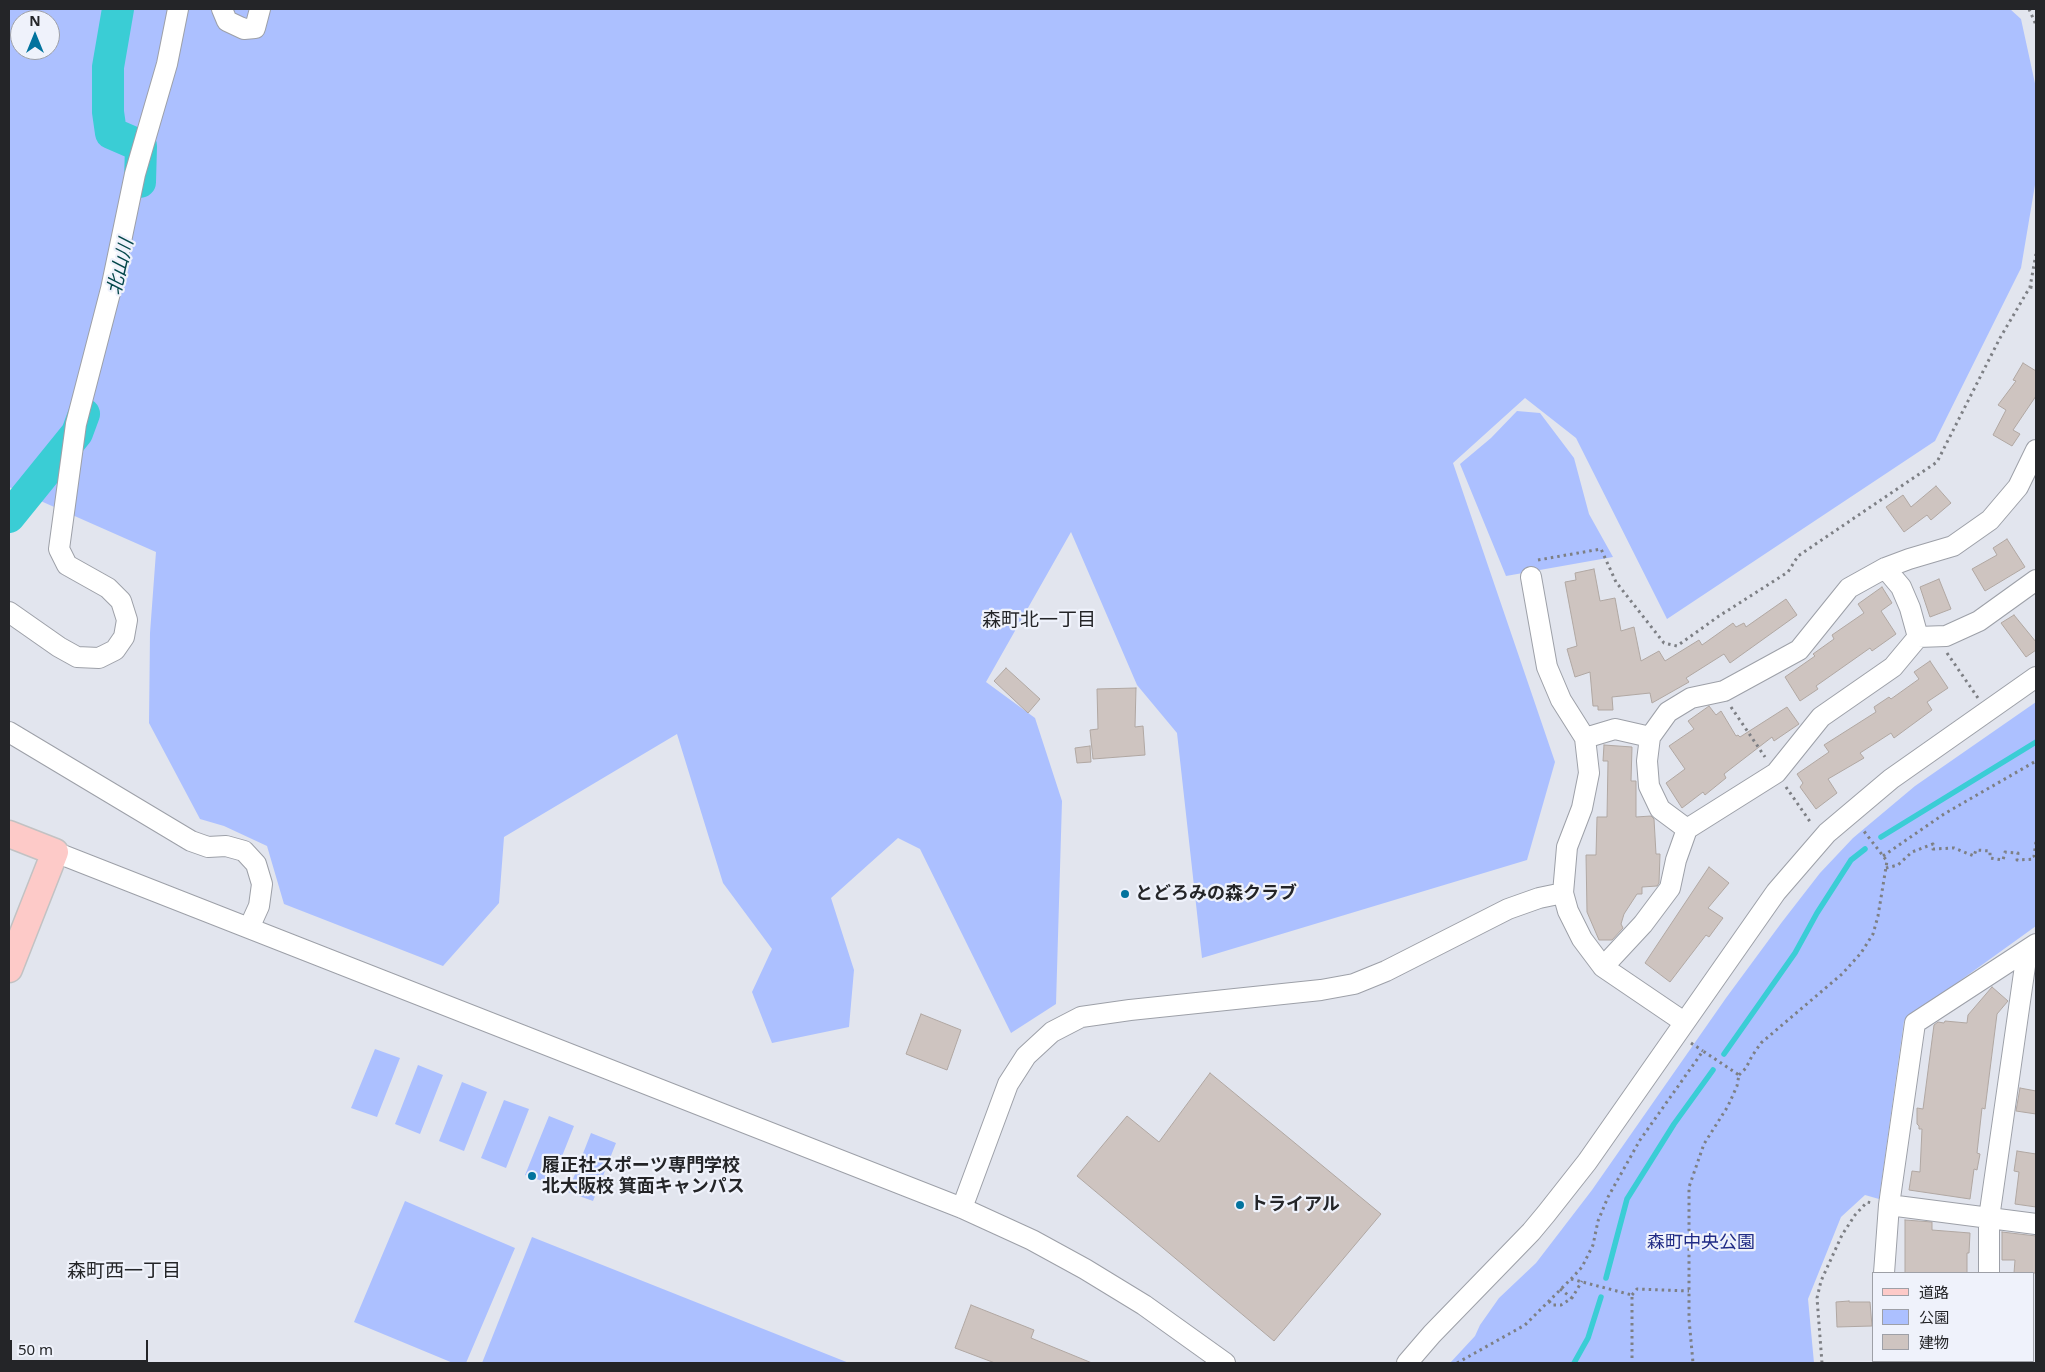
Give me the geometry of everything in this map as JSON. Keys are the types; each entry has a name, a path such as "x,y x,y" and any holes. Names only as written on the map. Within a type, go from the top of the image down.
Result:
{"main road":[{"path":"9,834 55,852 9,969"}],"street":[{"path":"9,612 59,647 77,657 99,658 115,650 124,636 127,620 121,601 108,588 67,565 59,549 76,424 111,289 135,174 167,64 178,9"},
{"path":"222,9 227,20 244,29 255,28 260,9"},
{"path":"1687,829 1660,809 1649,786 1647,761 1650,737 1668,712 1692,698 1724,691 1799,650 1849,588 1885,568 1953,546 1990,520 2018,487 2036,450"},
{"path":"1885,568 1901,587 1910,608 1927,637"},
{"path":"1531,577 1547,667 1561,700 1585,738 1589,773 1582,808 1567,847 1563,893 1568,911 1582,939 1604,967 1684,1022"},
{"path":"1604,967 1643,924 1670,888 1676,860 1687,829 1776,773 1821,717 1893,667 1927,637 1946,636 1979,621 2036,580"},
{"path":"1407,1363 1432,1334 1536,1226 1587,1162 1776,892 1827,833 1891,779 2036,677"},
{"path":"1585,738 1615,729 1650,737"},
{"path":"9,732 191,841 208,847 226,846 244,851 256,864 262,884 259,906 249,928"},
{"path":"55,852 962,1208 1032,1240 1085,1269 1144,1306 1225,1363"},
{"path":"962,1208 1008,1084 1026,1056 1052,1032 1081,1017 1321,990 1354,984 1386,971 1508,909 1538,898 1563,893"},
{"path":"1884,1272 1889,1205 1915,1023 2032,948"},
{"path":"1989,1272 1989,1218 2032,948"},
{"path":"1889,1205 2036,1224"}],"path":[{"path":"2029,9 2036,26"},
{"path":"1531,577 1528,561 1601,549 1616,582 1664,643 1677,646 1719,616 1788,572 1798,556 1937,462 2000,338 2030,286 2036,254"},
{"path":"2030,286 2036,288"},
{"path":"1927,637 1979,700"},
{"path":"1883,856 1944,814 2036,762"},
{"path":"1693,1363 1689,1319 1690,1187 1704,1144 1728,1106 1737,1086 1739,1075 1746,1068 1752,1056 1762,1044 1798,1011 1818,997 1842,974 1861,953 1873,934 1878,916 1887,861 1862,830"},
{"path":"1886,868 1898,865 1912,852 1933,844 1933,849 1954,848 1974,856 1976,850 1990,851 1990,858 2003,860 2005,852 2018,853 2018,860 2036,859 2034,856 2036,842"},
{"path":"1689,1042 1739,1075"},
{"path":"1457,1363 1525,1325 1582,1267 1593,1245 1598,1221 1608,1198 1640,1140 1703,1051"},
{"path":"1822,1363 1817,1298 1821,1282 1842,1235 1855,1215 1867,1202 1889,1205"},
{"path":"1571,1279 1632,1295"},
{"path":"1548,1301 1552,1305 1561,1305 1572,1298 1582,1282"},
{"path":"1560,1289 1572,1298"},
{"path":"1632,1363 1632,1295 1637,1289 1690,1291"}],"green space":[{"path":"9,9 2010,9 2021,19 2036,88 2036,179 2021,268 1935,441 1667,619 1576,438 1525,398 1453,463 1555,762 1527,860 1202,958 1177,733 1137,685 1071,532 986,682 1035,718 1062,801 1056,1004 1011,1033 920,849 898,838 831,898 854,970 849,1027 772,1043 752,992 772,949 723,883 677,734 504,837 499,903 443,966 284,904 267,846 224,826 200,819 149,723 150,633 156,552 9,487"},
{"path":"1517,411 1540,413 1574,458 1589,514 1613,557 1506,576 1460,464 1491,438"},
{"name":"森町中央公園","path":"2036,702 2036,926 1904,1021 1879,1199 1865,1195 1841,1217 1808,1299 1814,1363 1450,1363 1475,1336 1480,1325 1499,1298 1536,1263 1592,1190 1726,998 1820,873 1853,838 1915,786"},
{"path":"375,1049 400,1058 377,1117 351,1108"},
{"path":"418,1065 443,1075 420,1134 395,1124"},
{"path":"462,1082 487,1092 464,1151 439,1141"},
{"path":"504,1100 529,1109 506,1168 481,1158"},
{"path":"549,1116 574,1126 551,1184 525,1175"},
{"path":"591,1133 616,1143 593,1201 568,1192"},
{"path":"405,1201 515,1248 466,1363 453,1363 354,1322"},
{"path":"532,1237 849,1363 482,1363"}],"building":[{"path":"2023,363 2036,371 2036,396 2013,430 2020,434 2012,446 1993,435 2006,410 1998,405 2016,381 2013,380"},
{"path":"1936,486 1951,503 1931,520 1927,515 1904,532 1886,507 1903,495 1911,507"},
{"path":"2007,539 2025,567 1985,591 1972,569 1997,555 1993,548"},
{"path":"1594,569 1600,601 1615,598 1621,631 1634,627 1641,661 1659,651 1665,661 1699,640 1702,645 1733,623 1736,627 1744,623 1746,627 1786,599 1797,615 1730,663 1724,654 1686,678 1689,682 1652,703 1650,693 1612,697 1613,710 1598,710 1598,706 1593,706 1590,672 1575,677 1567,649 1577,646 1565,582 1576,580 1575,573"},
{"path":"1939,579 1951,609 1930,617 1920,587"},
{"path":"1882,587 1892,603 1881,611 1896,634 1872,651 1870,648 1816,686 1818,689 1800,701 1785,677 1815,656 1813,654 1834,639 1832,635 1864,613 1858,604"},
{"path":"2014,615 2036,642 2036,650 2026,657 2001,623"},
{"path":"1930,661 1948,688 1927,702 1932,710 1894,738 1891,733 1860,753 1864,758 1828,779 1837,793 1816,809 1800,787 1803,783 1797,774 1829,752 1824,745 1876,712 1874,707 1889,697 1891,699 1919,679 1914,672"},
{"path":"1006,668 1040,699 1028,713 994,681"},
{"path":"1136,688 1135,727 1143,726 1145,755 1093,759 1090,730 1098,729 1097,689"},
{"path":"1709,706 1716,715 1721,711 1736,736 1740,737 1787,707 1799,724 1774,741 1772,737 1724,774 1726,778 1705,795 1703,792 1682,808 1666,783 1685,769 1669,746 1694,729 1688,721"},
{"path":"1604,745 1632,747 1631,781 1636,781 1636,817 1651,816 1654,819 1656,854 1660,854 1659,883 1657,886 1642,887 1642,894 1637,894 1624,914 1621,924 1623,928 1612,940 1599,940 1587,912 1586,855 1596,855 1597,817 1607,817 1608,761 1603,761"},
{"path":"1090,746 1091,762 1077,763 1075,748"},
{"path":"1709,867 1729,883 1708,908 1723,918 1709,937 1706,935 1670,982 1645,963"},
{"path":"1992,987 2008,1001 1997,1014 1985,1109 1982,1108 1977,1153 1980,1154 1977,1170 1974,1169 1970,1199 1909,1190 1912,1171 1920,1172 1922,1129 1919,1129 1917,1124 1917,1108 1923,1109 1934,1025 1938,1022 1944,1023 1945,1021 1967,1023 1968,1015"},
{"path":"921,1014 961,1030 947,1070 906,1054"},
{"name":"トライアル","path":"1210,1073 1381,1214 1274,1341 1077,1176 1127,1116 1159,1142"},
{"path":"2020,1088 2036,1091 2036,1114 2016,1111"},
{"path":"2017,1151 2036,1154 2036,1207 2015,1204 2019,1172 2014,1171"},
{"path":"1905,1220 1932,1222 1932,1230 1970,1233 1967,1272 1905,1272"},
{"path":"2002,1232 2036,1236 2036,1273 2014,1272 2015,1260 2002,1260"},
{"path":"1836,1302 1870,1302 1872,1326 1837,1327"},
{"path":"971,1305 1034,1330 1031,1338 1092,1363 995,1363 955,1348"}],"waterway":[{"name":"北山川","path":"118,9 108,67 108,112 111,133 141,146 140,182"},
{"name":"北山川","path":"9,517 77,433 84,414"},
{"path":"1881,837 2036,742"},
{"path":"1724,1054 1795,953 1817,913 1851,860 1865,849"},
{"path":"1606,1278 1627,1199 1674,1124 1713,1070"},
{"path":"1574,1363 1588,1338 1601,1297"}],"place":[{"name":"とどろみの森クラブ","path":"1125,894"},
{"name":"履正社スポーツ専門学校 北大阪校 箕面キャンパス","path":"532,1176"},
{"name":"トライアル","path":"1240,1205"}],"district":[{"name":"森町北一丁目","path":"1039,621"},
{"name":"森町西一丁目","path":"124,1272"}]}
